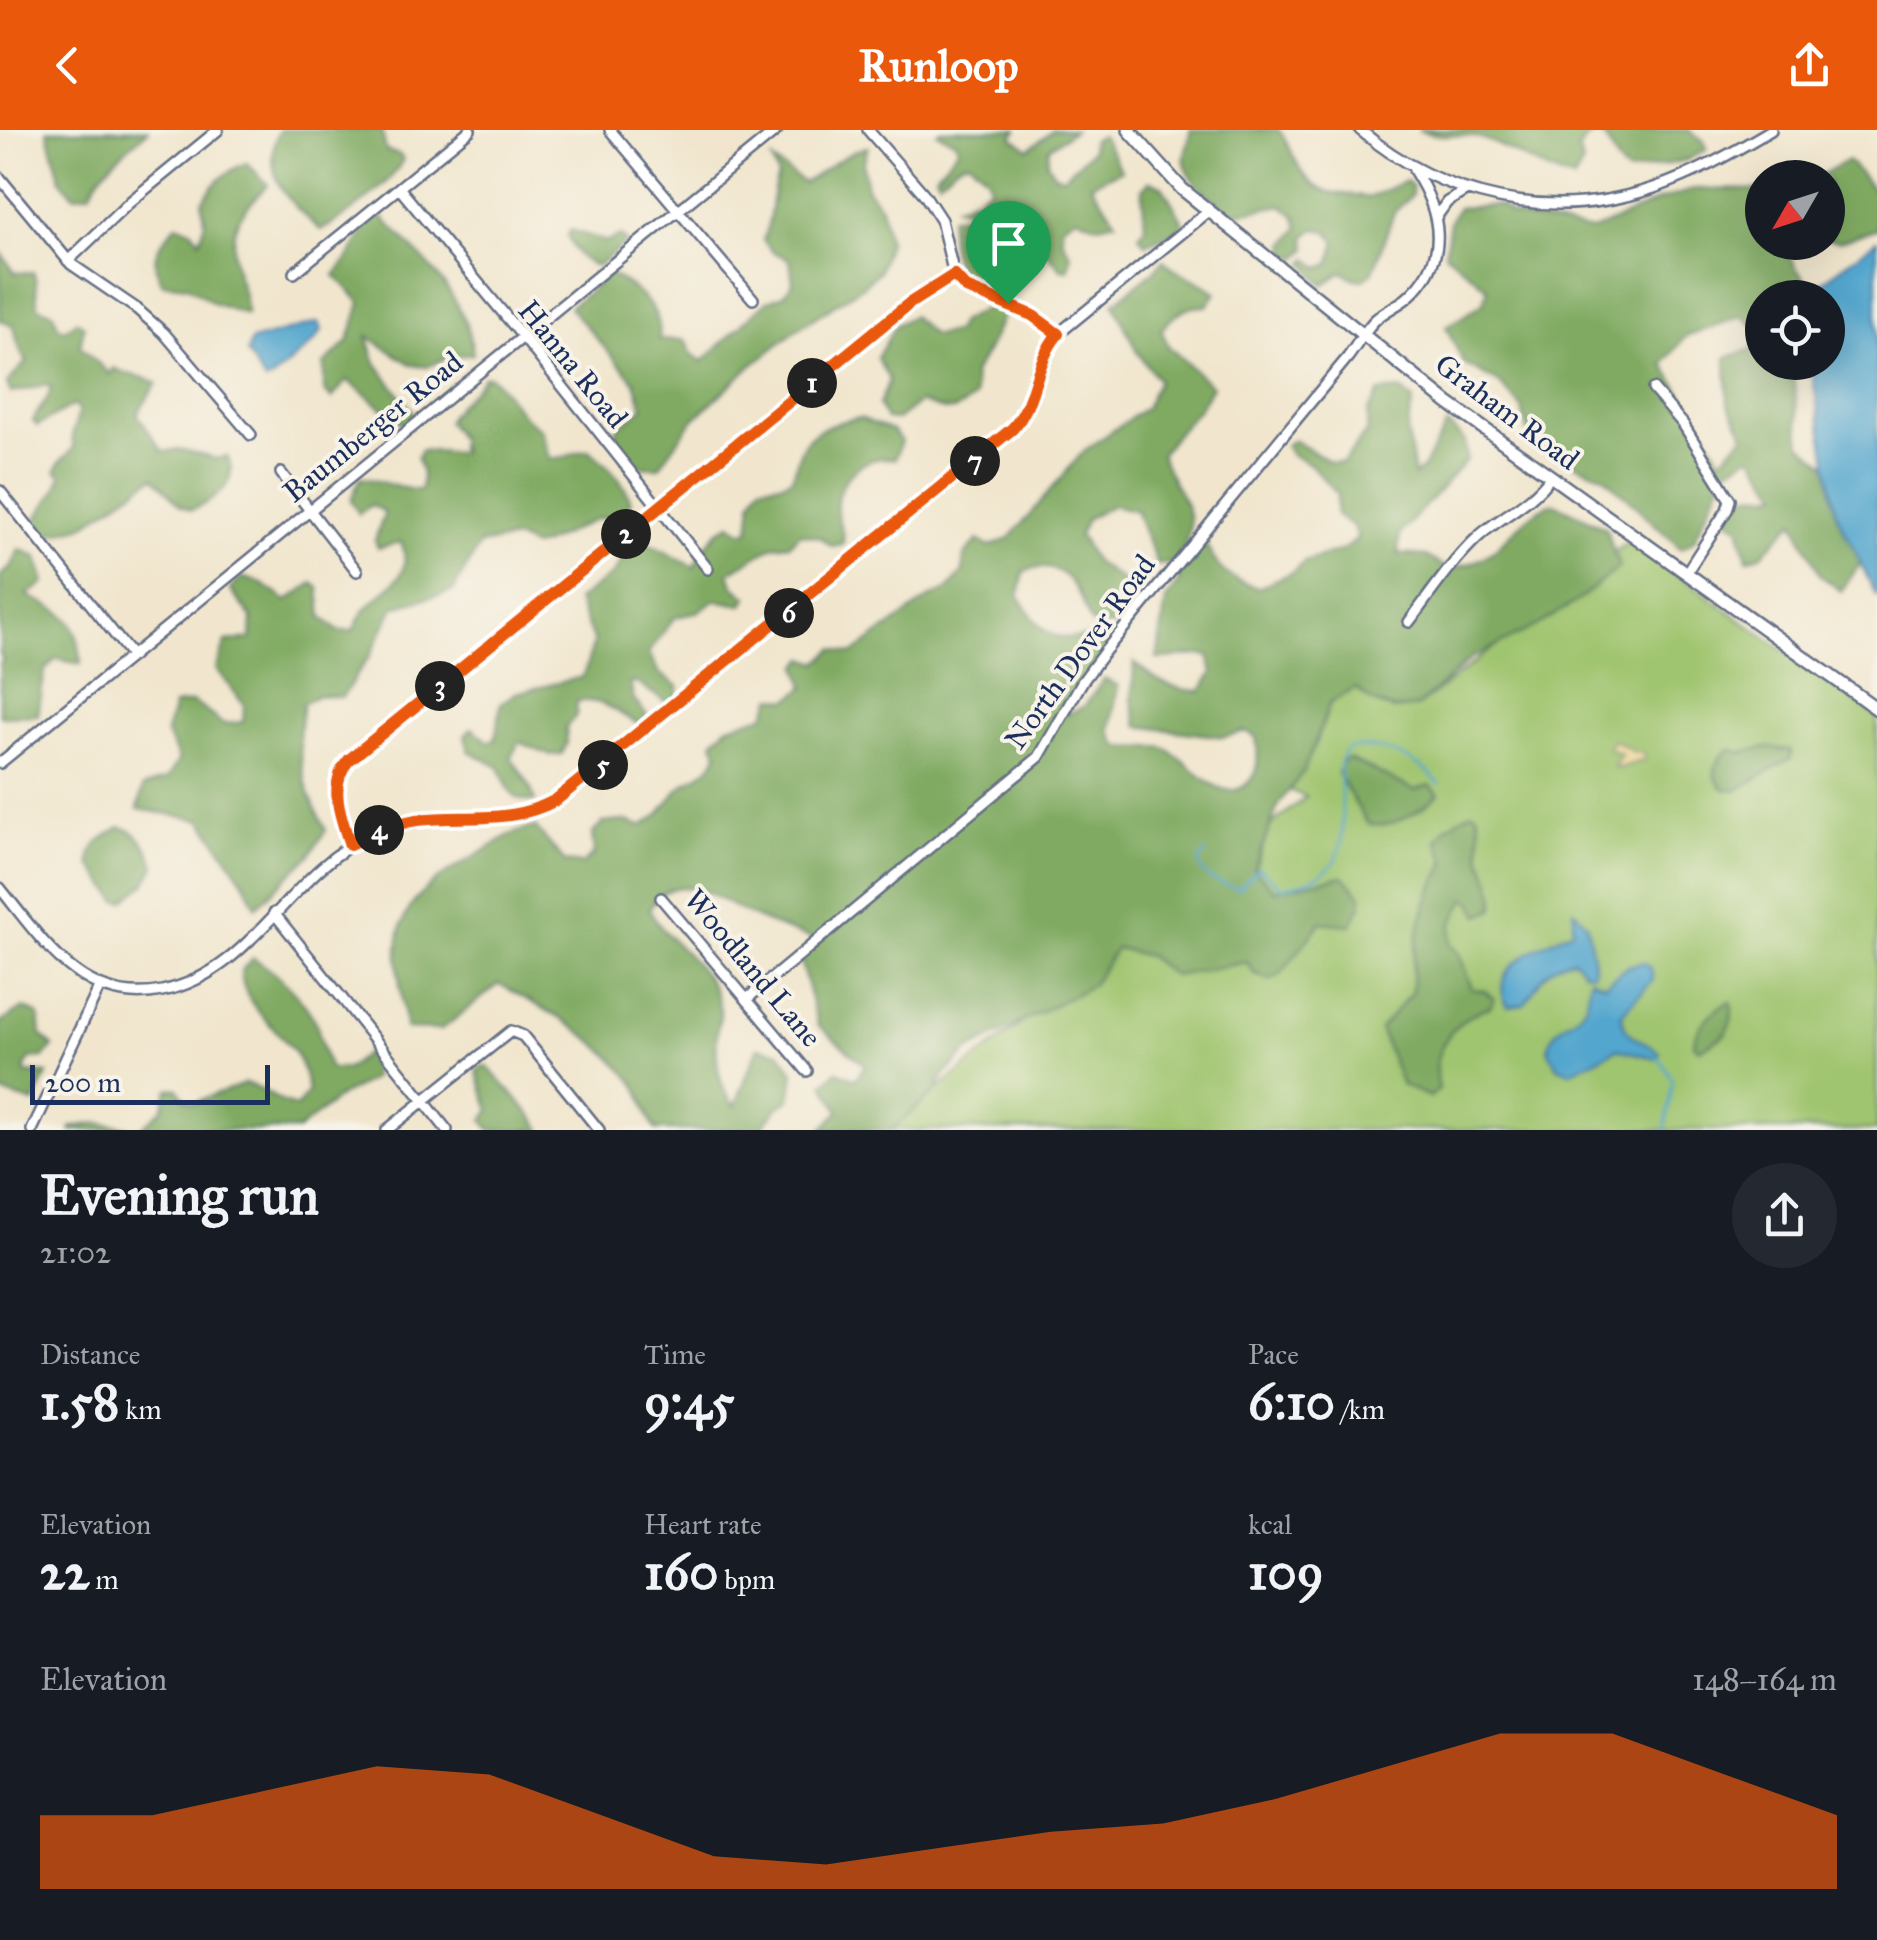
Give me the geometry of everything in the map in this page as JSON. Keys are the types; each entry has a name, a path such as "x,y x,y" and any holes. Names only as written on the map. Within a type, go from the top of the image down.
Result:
{"main road":[{"name":"Graham Road","path":"1128,130 1164,171 1209,211 1448,402 1877,709"}],"street":[{"path":"68,260 131,201 218,130"},
{"path":"294,273 470,130"},
{"path":"610,130 753,299"},
{"name":"Baumberger Road","path":"0,763 777,130"},
{"path":"868,130 924,194 941,220 954,275 966,288 1032,315 1058,334"},
{"path":"1360,130 1414,170 1467,190 1538,203 1609,200 1642,192 1687,175 1771,130"},
{"path":"1414,170 1437,216 1447,202 1467,190"},
{"path":"0,178 68,260 164,333 251,436"},
{"name":"Hanna Road","path":"400,189 708,570"},
{"path":"0,888 60,959 99,988 144,994 194,983 228,962 316,872 350,845 392,826 424,820 504,818 538,809 564,795 1012,429 1028,407 1042,358 1058,334 1209,211"},
{"name":"North Dover Road","path":"748,998 1039,758 1082,682 1108,648 1377,318 1407,298 1424,278 1434,256 1437,216"},
{"path":"350,845 337,792 344,765 910,303 954,275"},
{"path":"1653,389 1683,424 1730,500 1728,510 1686,573"},
{"path":"281,473 358,570"},
{"path":"1409,622 1472,543 1530,500 1551,476"},
{"path":"0,490 132,656"},
{"name":"Woodland Lane","path":"662,898 807,1071"},
{"path":"274,913 447,1130"},
{"path":"32,1130 99,988"},
{"path":"387,1130 505,1034 516,1032 524,1036 600,1130"}],"green space":[{"path":"47,130 148,130 108,167 90,193 74,196 61,181"},
{"path":"279,130 382,130 386,151 403,159 390,178 367,199 321,230 280,186 273,161"},
{"path":"1017,130 1012,137 1029,149 1052,130 1074,130 1049,148 1047,163 1055,175 1064,177 1091,151 1092,140 1102,136 1121,170 1091,184 1116,221 1099,225 1076,217 1062,226 1062,239 1071,255 1068,270 1061,269 1041,245 1019,234 998,250 1009,271 1003,290 978,288 963,276 953,257 951,217 973,218 1004,234 1020,223 1013,210 996,200 977,213 956,206 990,187 988,177 969,161 958,164 939,180 936,175 959,148 955,141 937,133"},
{"path":"1190,130 1279,130 1304,175 1329,192 1369,198 1406,181 1412,186 1412,195 1394,212 1373,272 1364,279 1355,279 1342,272 1323,285 1305,263 1308,259 1321,268 1330,264 1336,242 1327,231 1315,229 1305,237 1307,249 1298,258 1288,256 1286,244 1299,228 1296,217 1282,205 1232,214 1217,203 1194,181 1185,164"},
{"path":"1418,130 1688,130 1703,140 1707,149 1687,160 1627,173 1601,135 1588,137 1578,150 1583,163 1574,180 1480,138"},
{"path":"868,147 863,165 867,189 881,207 888,242 879,271 746,370 692,421 659,467 636,466 615,442 617,428 643,408 635,382 569,307 607,273 636,291 652,308 659,339 685,340 691,353 702,362 767,301 784,295 793,283 790,260 772,251 763,240 778,176 772,160 804,183 844,157"},
{"path":"1848,160 1877,194 1877,229 1845,239"},
{"path":"247,163 268,185 241,215 234,235 234,260 246,314 215,304 188,286 162,283 156,258 160,245 177,224 191,230 200,240 205,222 202,202 221,178"},
{"path":"1150,181 1162,186 1184,223 1176,231 1146,244 1139,236 1145,227 1142,189"},
{"path":"1695,189 1745,190 1745,260 1792,260 1805,280 1745,280 1745,319 1742,316 1685,337 1664,364 1721,459 1745,435 1728,403 1726,358 1745,352 1745,380 1794,380 1801,444 1828,466 1836,513 1861,563 1841,591 1821,576 1794,521 1761,555 1747,559 1739,526 1728,520 1733,497 1779,493 1752,455 1727,470 1694,540 1681,549 1604,476 1552,455 1527,432 1522,408 1499,383 1464,364 1446,327 1482,304 1488,289 1445,253 1450,221 1458,208 1499,205 1512,215 1592,231"},
{"path":"377,212 451,294 469,333 473,354 448,357 427,367 412,365 367,336 376,363 415,415 407,424 347,380 332,398 324,391 324,364 348,342 361,303 335,275"},
{"path":"571,230 607,242 621,236 627,242 598,266 576,251 567,236"},
{"path":"0,251 15,273 33,272 38,305 53,313 58,326 65,330 76,321 84,326 80,347 110,374 114,368 157,383 137,414 163,452 179,449 217,459 227,456 231,475 223,490 191,510 180,505 154,477 81,527 47,535 36,519 62,476 56,471 60,462 74,448 72,436 79,412 74,405 37,426 33,421 51,388 46,385 11,393 7,383 27,361 13,326 0,320"},
{"path":"1163,260 1216,293 1207,306 1181,312 1161,330 1169,347 1212,386 1201,406 1161,454 1189,516 1186,544 1177,563 1157,565 1137,511 1113,505 1086,519 1079,535 1095,562 1137,590 1125,617 1111,626 1091,623 1075,588 1060,572 1051,568 1024,571 1019,596 1041,627 1066,638 1094,636 1108,648 1064,716 1085,706 1104,679 1118,686 1110,731 1118,746 1164,748 1224,789 1234,790 1249,781 1256,770 1257,751 1256,737 1246,731 1224,737 1138,726 1132,699 1134,663 1181,689 1201,691 1213,673 1209,656 1157,659 1166,600 1178,582 1186,552 1205,543 1225,573 1258,588 1293,572 1304,562 1343,550 1358,538 1353,526 1336,515 1337,494 1310,464 1292,455 1285,446 1293,440 1331,462 1343,463 1367,431 1368,412 1379,392 1401,390 1413,401 1407,429 1414,476 1423,468 1447,424 1465,441 1467,459 1400,534 1398,554 1426,556 1449,569 1469,564 1494,551 1531,515 1554,503 1606,528 1619,567 1540,624 1471,658 1417,707 1394,710 1371,701 1356,688 1330,703 1304,771 1279,803 1254,869 1274,890 1343,876 1362,896 1351,925 1321,922 1280,975 1270,980 1254,973 1247,962 1174,976 1148,956 1116,948 1092,985 969,1050 943,1077 936,1091 892,1130 821,1130 839,1111 824,1084 837,1071 856,1079 865,1065 818,1025 800,959 816,940 685,887 660,896 649,909 700,968 716,995 720,1013 717,1063 725,1090 735,1106 758,1047 780,1052 794,1073 790,1099 779,1106 760,1130 656,1130 637,1087 603,1050 571,1025 499,984 441,1030 406,1029 398,971 401,928 409,909 443,875 501,840 535,827 565,862 582,864 594,854 592,834 604,822 626,821 641,826 652,819 681,787 713,762 718,754 713,741 728,726 764,715 773,697 788,700 805,687 798,666 805,658 818,663 834,649 852,654 929,598 947,590 963,572 964,556 978,540 989,547 1010,538 1084,451 1145,408 1158,380 1137,352 1114,303"},
{"path":"985,308 1005,311 973,373 975,397 948,410 920,402 897,420 886,419 879,405 889,380 877,358 896,325 912,316 933,336 955,332 960,322"},
{"path":"490,376 526,418 541,429 550,459 589,450 619,479 631,502 616,517 596,519 542,545 533,547 517,539 480,544 453,591 394,607 369,657 342,697 318,695 303,704 302,769 326,830 309,856 256,907 245,883 202,820 138,809 143,787 168,778 179,759 166,733 174,705 193,702 223,724 243,722 244,705 216,669 226,642 251,639 252,618 230,589 242,577 261,583 287,601 313,583 319,588 322,617 338,631 353,631 364,611 396,580 404,564 401,542 378,548 375,540 385,512 371,505 359,514 351,500 360,478 421,490 417,458 421,450 460,453 459,438 447,421 483,377"},
{"path":"860,418 893,431 901,441 895,459 862,464 840,489 837,512 843,544 831,546 820,537 800,533 790,544 773,546 729,573 733,585 747,597 743,605 714,600 699,611 674,618 649,653 659,673 678,686 678,695 669,704 637,683 630,683 634,700 647,715 640,724 604,704 577,701 576,716 566,726 567,743 562,754 549,755 519,742 511,757 535,801 515,797 499,767 469,751 465,736 472,728 489,742 495,740 501,703 516,693 583,677 594,642 577,601 614,573 629,548 648,543 694,567 709,542 725,527 731,524 740,531 749,531 752,501 761,485 790,479 808,439 836,423"},
{"path":"1630,540 1877,717 1877,1130 887,1130 1306,797 1289,790 1318,738 1330,703 1356,688 1371,701 1417,707"},
{"path":"20,549 37,557 45,583 27,595 68,619 77,636 81,664 56,659 45,670 38,715 0,716 0,576 11,567"},
{"path":"1767,747 1791,750 1791,758 1737,790 1724,789 1715,773 1720,758 1730,749 1741,753"},
{"path":"1349,759 1414,790 1430,785 1439,794 1395,822 1367,823 1338,774 1342,761"},
{"path":"1472,811 1479,818 1481,854 1495,901 1493,909 1480,915 1471,901 1465,899 1452,924 1450,944 1459,953 1472,989 1485,991 1494,999 1490,1007 1471,1015 1448,1036 1436,1064 1439,1089 1430,1097 1402,1085 1380,1029 1412,992 1420,925 1446,862 1437,840 1448,826"},
{"path":"120,827 142,841 155,866 145,884 124,901 117,900 91,865 92,852 99,842"},
{"path":"253,958 282,980 308,1010 330,1069 347,1069 368,1052 373,1079 340,1096 298,1130 70,1130 99,1123 140,1129 162,1109 168,1089 178,1088 184,1098 194,1103 245,1083 297,1107 308,1092 301,1064 254,1006 243,984 241,971"},
{"path":"1731,1002 1727,1032 1699,1049 1694,1044 1702,1025"},
{"path":"24,1008 39,1015 41,1035 53,1047 43,1058 31,1058 25,1066 26,1073 47,1074 34,1103 0,1092 0,1023"},
{"path":"488,1067 542,1130 490,1130 483,1120 490,1111 477,1071"}],"sand":[{"path":"1613,740 1644,753 1645,760 1616,769 1621,755 1608,748"}],"water":[{"path":"1877,240 1877,597 1836,513 1813,380 1845,380 1845,280 1825,280"},
{"path":"319,322 322,331 313,343 265,382 247,353 251,341"},
{"path":"1574,910 1587,924 1593,973 1584,972 1574,959 1564,961 1544,976 1524,1004 1508,1006 1502,992 1510,968 1533,950 1572,930"},
{"path":"1643,962 1651,968 1653,980 1622,1014 1623,1023 1631,1034 1660,1053 1655,1058 1617,1049 1570,1072 1558,1067 1548,1050 1551,1040 1581,1011 1587,1001 1590,978 1605,984 1628,966"}],"waterway":[{"path":"1206,852 1199,861 1204,873 1239,888 1259,868 1282,888 1321,874 1332,865 1341,842 1340,767 1347,749 1372,748 1398,755 1421,767 1439,784"},
{"path":"1657,1055 1673,1080 1665,1130"}],"route":[{"path":"954,275 966,288 1008,303 1058,334 1042,358 1025,413 992,448 556,800 504,818 403,823 350,845 337,792 340,772 349,760 925,292 954,275"}]}
